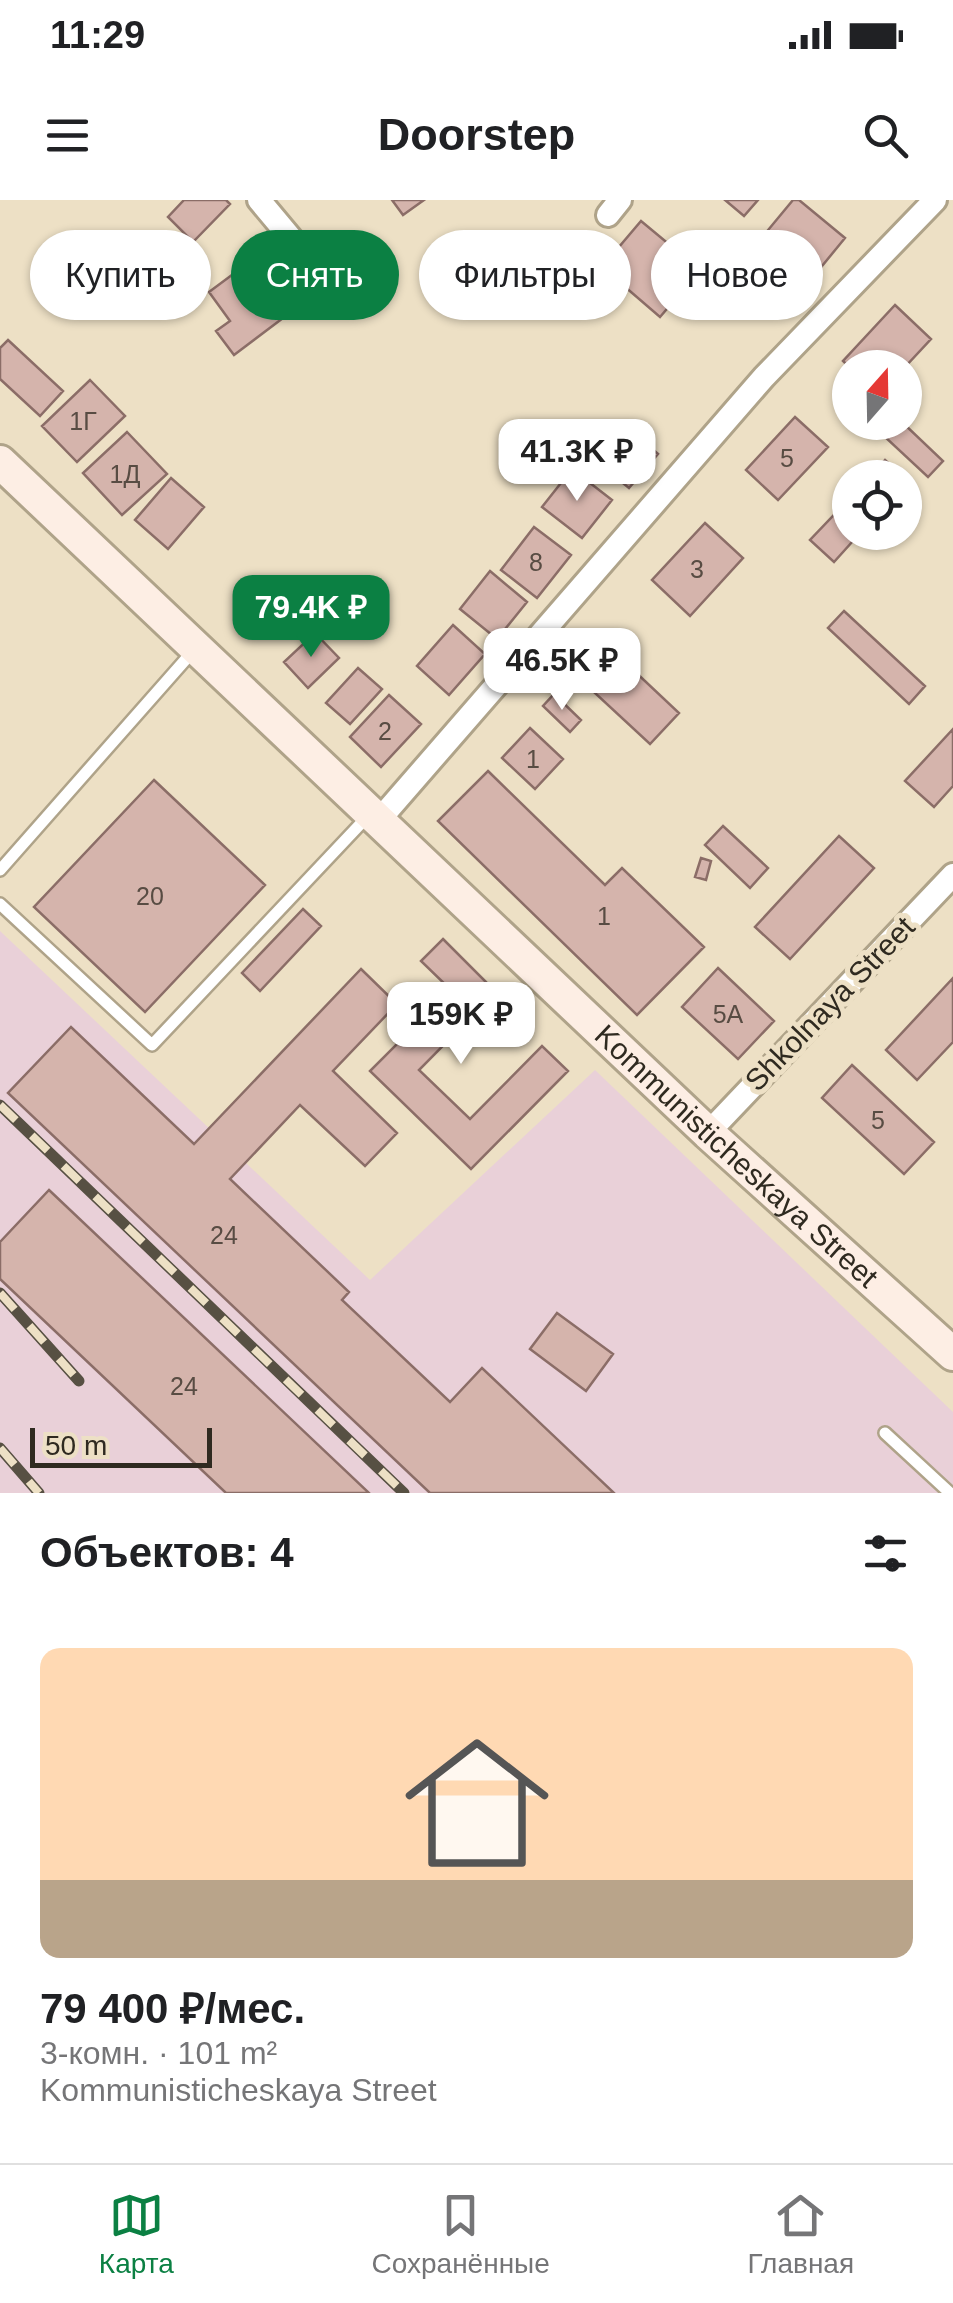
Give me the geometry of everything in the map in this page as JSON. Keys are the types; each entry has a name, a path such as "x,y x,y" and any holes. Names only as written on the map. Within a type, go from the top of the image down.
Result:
{"street":[{"path":"259,200 284,230"},
{"path":"376,815 764,377 936,200"},
{"name":"Kommunisticheskaya Street","path":"0,462 708,1133 953,1354"},
{"name":"Shkolnaya Street","path":"708,1133 953,875"}],"lane":[{"path":"0,870 196,646"},
{"path":"0,904 152,1045 376,815"},
{"path":"884,1433 950,1493"}],"shaded area":[{"path":"0,931 370,1280 595,1070 953,1412 953,1493 0,1493"}],"building":[{"path":"184,200 226,200 230,204 205,230 181,230 168,217"},
{"path":"392,200 424,200 403,215"},
{"path":"725,200 758,200 744,216"},
{"path":"793,200 799,200 845,238 823,265 823,230 768,230"},
{"path":"641,221 652,230 651,309 631,292 631,233"},
{"path":"231,276 231,320 280,320 234,355 216,331 230,321 211,291"},
{"path":"895,305 931,339 921,350 853,350"},
{"path":"8,340 63,391 40,416 0,379 0,348"},
{"path":"90,380 125,416 77,462 42,426"},
{"path":"795,417 828,447 778,500 746,470"},
{"path":"620,421 658,454 629,488 590,456"},
{"path":"127,432 167,474 122,515 83,473"},
{"path":"888,440 921,440 943,461 928,477 922,471 922,460 910,460"},
{"path":"572,469 612,500 582,538 542,507"},
{"path":"171,478 204,507 168,549 135,520"},
{"path":"832,517 832,550 845,550 834,562 810,540"},
{"path":"705,523 743,558 690,616 652,580"},
{"path":"534,527 571,555 537,598 501,570"},
{"path":"490,571 527,602 497,639 460,609"},
{"path":"844,611 925,686 909,704 828,628"},
{"path":"453,625 485,654 449,695 417,666"},
{"path":"315,633 339,658 308,688 284,662"},
{"path":"612,650 679,713 650,744 582,681"},
{"path":"358,668 382,689 350,724 326,703"},
{"path":"554,694 581,720 570,732 543,706"},
{"path":"389,695 421,724 381,767 350,737"},
{"path":"530,728 563,759 535,789 502,758"},
{"path":"953,729 953,786 934,807 905,781"},
{"path":"488,771 605,885 622,868 704,947 637,1015 438,821"},
{"path":"154,780 265,885 145,1012 34,907"},
{"path":"723,826 768,868 750,888 705,845"},
{"path":"839,836 874,868 790,959 755,927"},
{"path":"701,858 711,861 706,880 695,877"},
{"path":"303,909 321,926 260,991 242,973"},
{"path":"443,939 496,992 419,1070 470,1119 542,1046 568,1071 471,1169 370,1071 451,990 421,961"},
{"path":"718,968 774,1021 738,1059 682,1007"},
{"path":"361,969 397,1004 333,1071 397,1133 365,1166 300,1105 230,1179 349,1292 342,1300 450,1402 482,1368 614,1493 430,1493 8,1093 71,1027 194,1144"},
{"path":"953,978 953,1042 917,1080 886,1050"},
{"path":"852,1065 934,1142 904,1174 822,1098"},
{"path":"49,1190 369,1493 226,1493 0,1279 0,1242"},
{"path":"557,1313 613,1354 586,1391 530,1349"}],"railway":[{"path":"0,1105 404,1493"},
{"path":"0,1293 79,1381"},
{"path":"0,1448 39,1493"}]}
